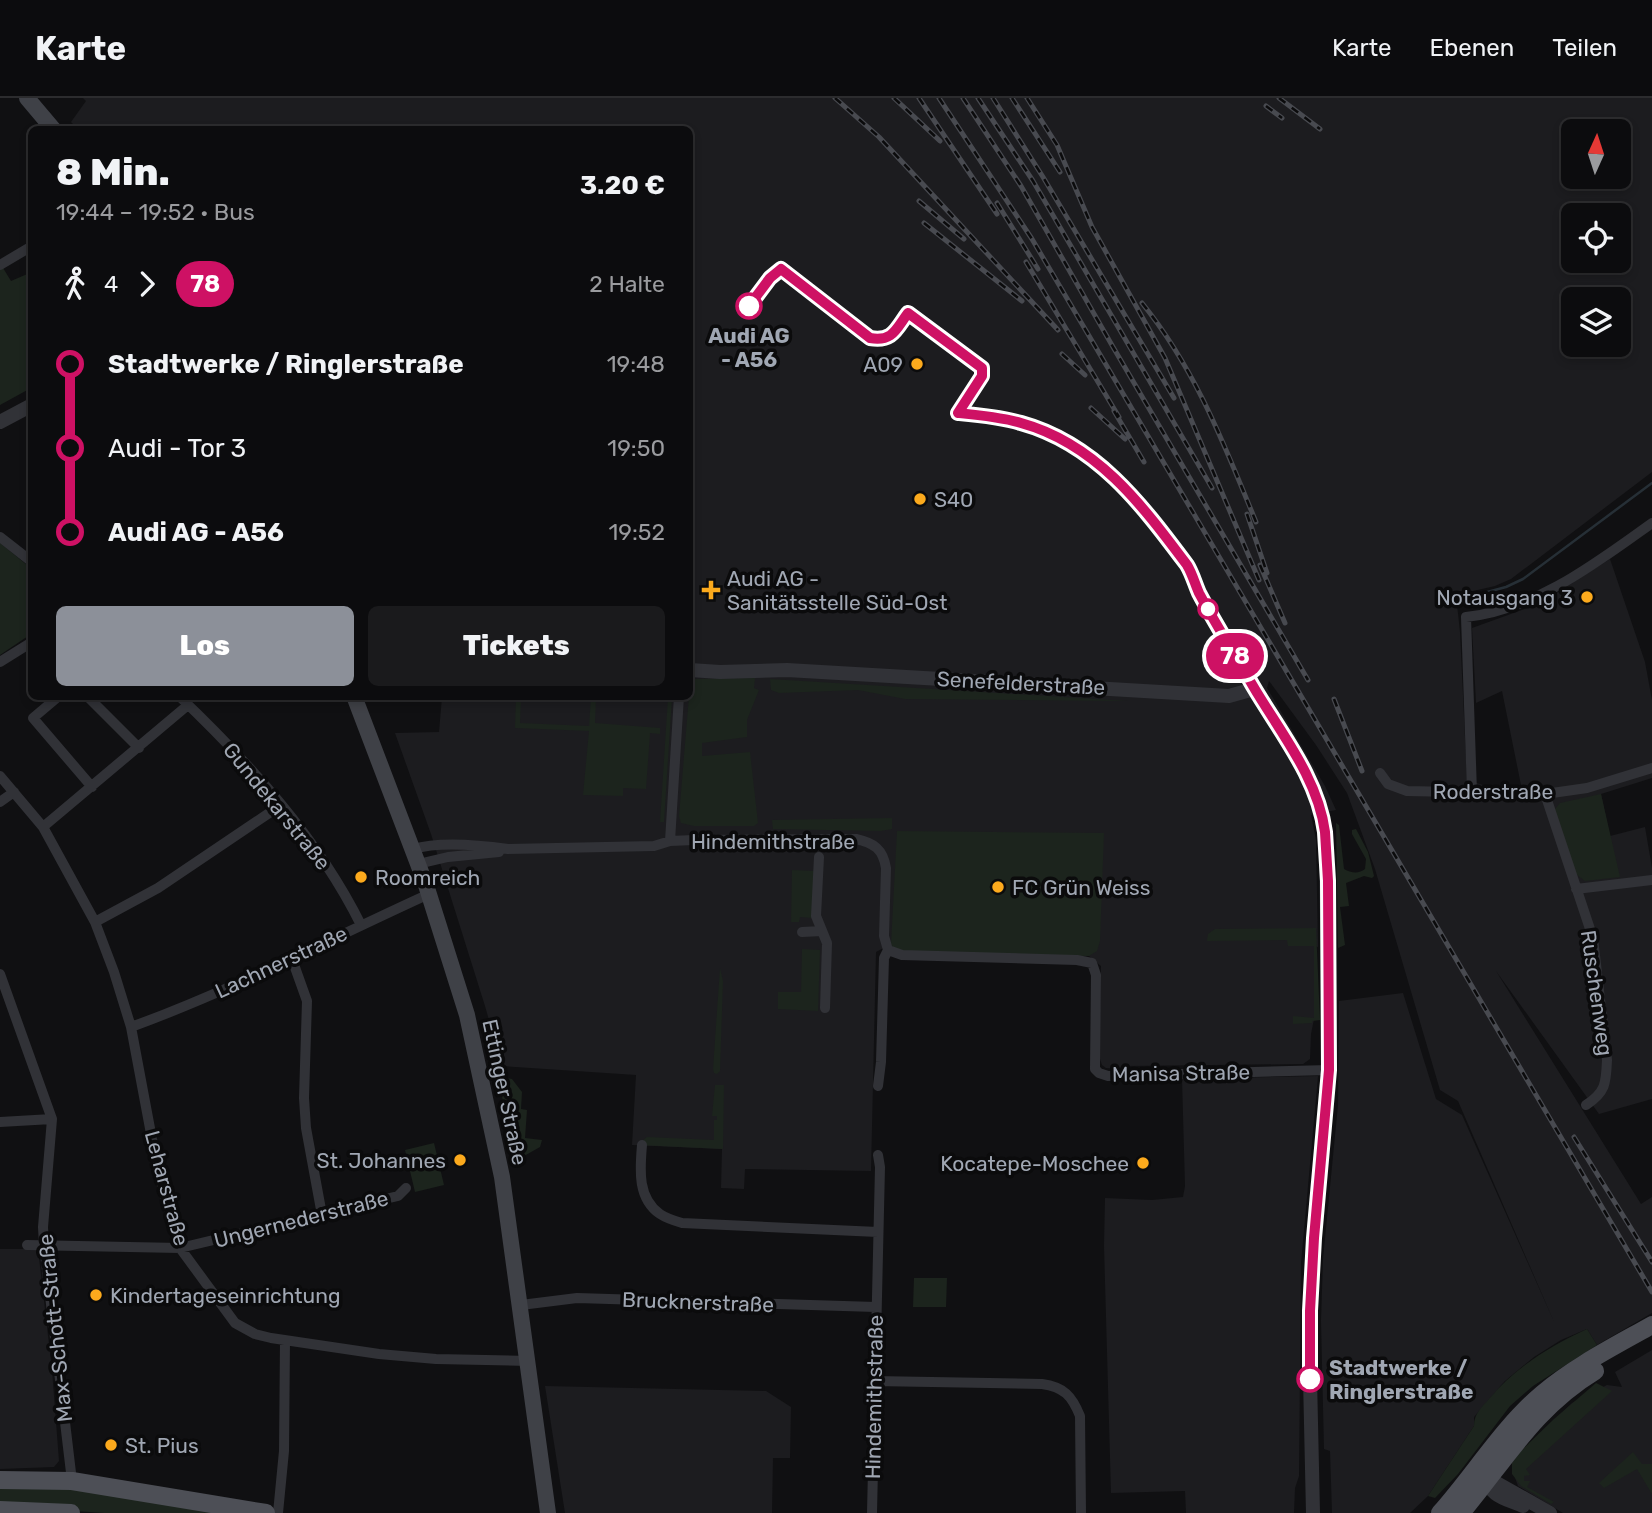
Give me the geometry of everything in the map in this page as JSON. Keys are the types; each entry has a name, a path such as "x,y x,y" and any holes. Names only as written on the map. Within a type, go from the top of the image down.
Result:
{"main road":[{"path":"27,98 51,126"},
{"name":"Ettinger Straße","path":"356,700 429,894 467,1015 502,1177 548,1513"},
{"path":"1461,1513 1505,1455 1546,1408 1588,1369 1652,1325"},
{"path":"1440,1513 1541,1395 1652,1338"},
{"path":"0,1480 72,1481 266,1513"},
{"path":"0,1510 71,1513"}],"street":[{"path":"0,265 28,248"},
{"path":"0,422 28,407"},
{"path":"1472,792 1466,617 1490,614 1522,604 1559,585 1652,523"},
{"path":"0,537 28,559"},
{"path":"1200,594 1304,770 1323,819 1328,881 1329,1070 1310,1311 1311,1513"},
{"path":"0,662 28,644"},
{"name":"Senefelderstraße","path":"693,660 764,665 787,670"},
{"name":"Senefelderstraße","path":"693,670 787,670 1229,696 1254,689"},
{"path":"54,700 33,718 92,786"},
{"path":"91,700 139,748"},
{"name":"Gundekarstraße","path":"183,700 233,750 281,805 326,864 361,925"},
{"path":"670,841 679,700"},
{"path":"43,827 188,705"},
{"name":"Roderstraße","path":"1380,773 1388,784 1407,791 1545,794 1587,788 1652,768"},
{"name":"Leharstraße","path":"0,776 43,827 95,922 131,1027 154,1152 180,1248 235,1322 255,1334 379,1354 529,1361"},
{"path":"0,802 14,792"},
{"name":"Ruschenweg","path":"1545,794 1593,938 1607,1060 1603,1091 1586,1105"},
{"path":"95,922 158,888 281,805"},
{"name":"Hindemithstraße","path":"415,856 431,845 508,849 654,846 670,841 856,839 870,842 878,847 885,858 886,868 884,936 888,950 884,958 878,1086"},
{"name":"Hindemithstraße","path":"415,856 436,859 495,853 508,849"},
{"path":"819,858 816,916 827,943 825,1008"},
{"path":"1576,889 1652,880"},
{"name":"Lachnerstraße","path":"131,1027 175,1011 292,959 429,894"},
{"path":"802,932 822,931"},
{"name":"Manisa Straße","path":"888,950 902,954 1077,960 1092,963 1096,975 1095,1069 1108,1076 1329,1070"},
{"path":"292,959 307,1001 305,1108 322,1214"},
{"name":"Max-Schott-Straße","path":"0,974 51,1119 44,1245 72,1481"},
{"path":"0,1122 51,1119"},
{"path":"642,1145 640,1177 647,1199 659,1214 682,1223 877,1232"},
{"name":"Hindemithstraße","path":"872,1513 880,1167 878,1155"},
{"name":"Ungernederstraße","path":"27,1245 180,1248 398,1196 406,1188"},
{"name":"Brucknerstraße","path":"521,1305 577,1298 876,1307"},
{"path":"278,1513 284,1451 285,1340"},
{"path":"874,1381 1042,1384 1060,1388 1075,1403 1080,1416 1081,1513"},
{"path":"1505,1455 1508,1479 1525,1497"},
{"path":"1485,1459 1486,1481 1490,1490 1548,1513"},
{"path":"1460,1491 1476,1482 1495,1482 1525,1497 1548,1513"}],"shaded area":[{"path":"83,98 1652,98 1652,472 1511,579 1495,586 1456,595 1467,780 1483,785 1521,785 1502,691 1476,703 1472,628 1541,603 1610,559 1645,662 1652,700 1652,778 1601,794 1610,836 1645,827 1652,868 1652,1099 1599,1114 1496,971 1641,1204 1652,1197 1652,1313 1597,1345 1587,1329 1561,1340 1534,1357 1505,1381 1474,1417 1474,1426 1428,1496 1410,1513 1332,1513 1330,1451 1324,1449 1321,1321 1323,1259 1338,1105 1339,1001 1403,993 1436,1099 1462,1115 1555,1324 1458,1101 1440,1090 1375,869 1347,793 1269,681 1267,688 1325,786 1336,810 1311,815 1316,840 1318,947 1315,946 1314,1019 1310,1059 1303,1064 1106,1068 1099,1056 1101,966 1089,956 899,952 891,944 876,952 871,1171 745,1169 744,1189 721,1188 722,1149 632,1145 636,1075 502,1066 431,834 395,733 439,732 442,700 693,700 693,126 75,126 71,122 86,101"},
{"path":"0,263 11,281 28,274 28,390 0,405"},
{"path":"0,543 28,566 28,636 0,655"},
{"path":"755,678 754,688 759,690 747,720 747,737 702,743 702,756 750,752 758,823 754,826 694,826 681,823 679,816 689,700 693,700 693,679"},
{"path":"770,679 1128,701 905,699 858,690 779,693 771,690"},
{"path":"516,700 521,700 520,723 589,726 591,700 596,700 595,723 660,728 660,734 650,733 646,789 623,788 623,796 583,795 589,731 515,728"},
{"path":"668,700 672,700 664,822 660,822"},
{"path":"1601,794 1620,877 1585,881 1576,874 1555,809 1560,803"},
{"path":"892,818 892,829 880,831 773,829 772,820"},
{"path":"1336,823 1339,825 1344,869 1360,872 1365,869 1366,859 1352,834 1352,830 1356,829 1368,852 1374,876 1364,876 1346,883 1349,906 1340,907 1345,945 1338,948"},
{"name":"FC Grün Weiss","path":"897,831 1104,833 1100,941 1097,951 1089,956 899,952 894,949 891,944"},
{"path":"792,870 814,871 812,918 800,917 799,922 791,922"},
{"path":"1316,928 1320,1020 1312,1023 1293,1024 1293,1016 1314,1018 1314,946 1288,946 1287,940 1207,941 1208,934 1215,929"},
{"path":"802,949 820,950 818,1011 778,1009 778,992 801,992"},
{"path":"720,968 723,981 720,1071 717,1074 713,1069"},
{"path":"498,1076 512,1079 522,1092 521,1109 527,1110 525,1138 542,1140 540,1147 524,1156 514,1157"},
{"path":"1318,1076 1301,1263 1299,1476 1295,1488 1294,1513 1186,1513 1185,1491 1111,1493 1105,1198 1152,1200 1183,1197 1182,1079"},
{"path":"715,1085 724,1085 723,1149 638,1145 647,1137 714,1140 714,1120 717,1120 717,1116 712,1116"},
{"path":"434,1143 444,1185 415,1192 405,1150"},
{"path":"0,1249 38,1249 59,1461 54,1467 0,1469"},
{"path":"914,1278 947,1278 946,1307 913,1307"},
{"path":"1587,1329 1597,1345 1533,1386 1510,1406 1458,1474 1435,1498 1428,1496 1474,1426 1478,1411 1499,1388 1534,1358"},
{"path":"1652,1350 1652,1513 1563,1513 1518,1486 1512,1463 1521,1451 1572,1403 1607,1385 1622,1387 1615,1372"},
{"path":"1596,1383 1612,1391 1526,1469 1530,1475 1524,1476 1524,1481 1530,1481 1527,1487 1554,1502 1551,1504 1521,1486 1512,1474 1512,1463 1554,1419"},
{"path":"545,1386 766,1391 791,1407 790,1458 773,1458 772,1513 565,1513"},
{"path":"1633,1452 1642,1464 1652,1464 1652,1494 1637,1469 1604,1488 1599,1483"},
{"path":"0,1485 82,1487 244,1513 104,1513 0,1506"}],"waterway":[{"path":"1476,595 1523,579 1652,483"}],"railway":[{"path":"835,98 879,137 1058,330"},
{"path":"894,98 940,141"},
{"path":"919,98 997,214"},
{"path":"939,98 1032,239 1652,1292"},
{"path":"963,98 1021,186 1308,680"},
{"path":"978,98 1033,181 1212,488"},
{"path":"993,98 1174,398"},
{"path":"1012,98 1060,172"},
{"path":"1027,98 1057,145 1092,227 1165,358 1259,580"},
{"path":"1279,98 1320,129"},
{"path":"1266,106 1282,118"},
{"path":"919,201 964,239"},
{"path":"997,203 1038,269"},
{"path":"924,223 1022,301"},
{"path":"1026,262 1119,417"},
{"path":"1142,303 1161,328 1193,381 1220,436 1256,522"},
{"path":"1062,354 1085,375"},
{"path":"1091,408 1125,439"},
{"path":"1114,411 1144,462"},
{"path":"1247,514 1267,573"},
{"path":"1260,565 1285,623"},
{"path":"1334,699 1362,771"},
{"path":"1574,1137 1652,1262"}],"bus line":[{"name":"78","path":"749,306 770,278 781,269 870,338 885,339 891,336 908,313 982,368 982,376 958,413 992,416 1023,423 1072,445 1093,458 1131,493 1185,562 1190,576 1254,689 1304,770 1321,808 1328,881 1329,1070 1314,1238 1310,1379"}],"place":[{"name":"Audi AG - A56","path":"749,306"},
{"name":"A09","path":"917,364"},
{"name":"S40","path":"920,499"},
{"name":"Audi AG - Sanitätsstelle Süd-Ost","path":"711,590"},
{"name":"Notausgang 3","path":"1587,597"},
{"name":"Roomreich","path":"361,877"},
{"name":"FC Grün Weiss","path":"998,887"},
{"name":"St. Johannes","path":"460,1160"},
{"name":"Kocatepe-Moschee","path":"1143,1163"},
{"name":"Kindertageseinrichtung","path":"96,1295"},
{"name":"Stadtwerke / Ringlerstraße","path":"1310,1379"},
{"name":"St. Pius","path":"111,1445"}]}
